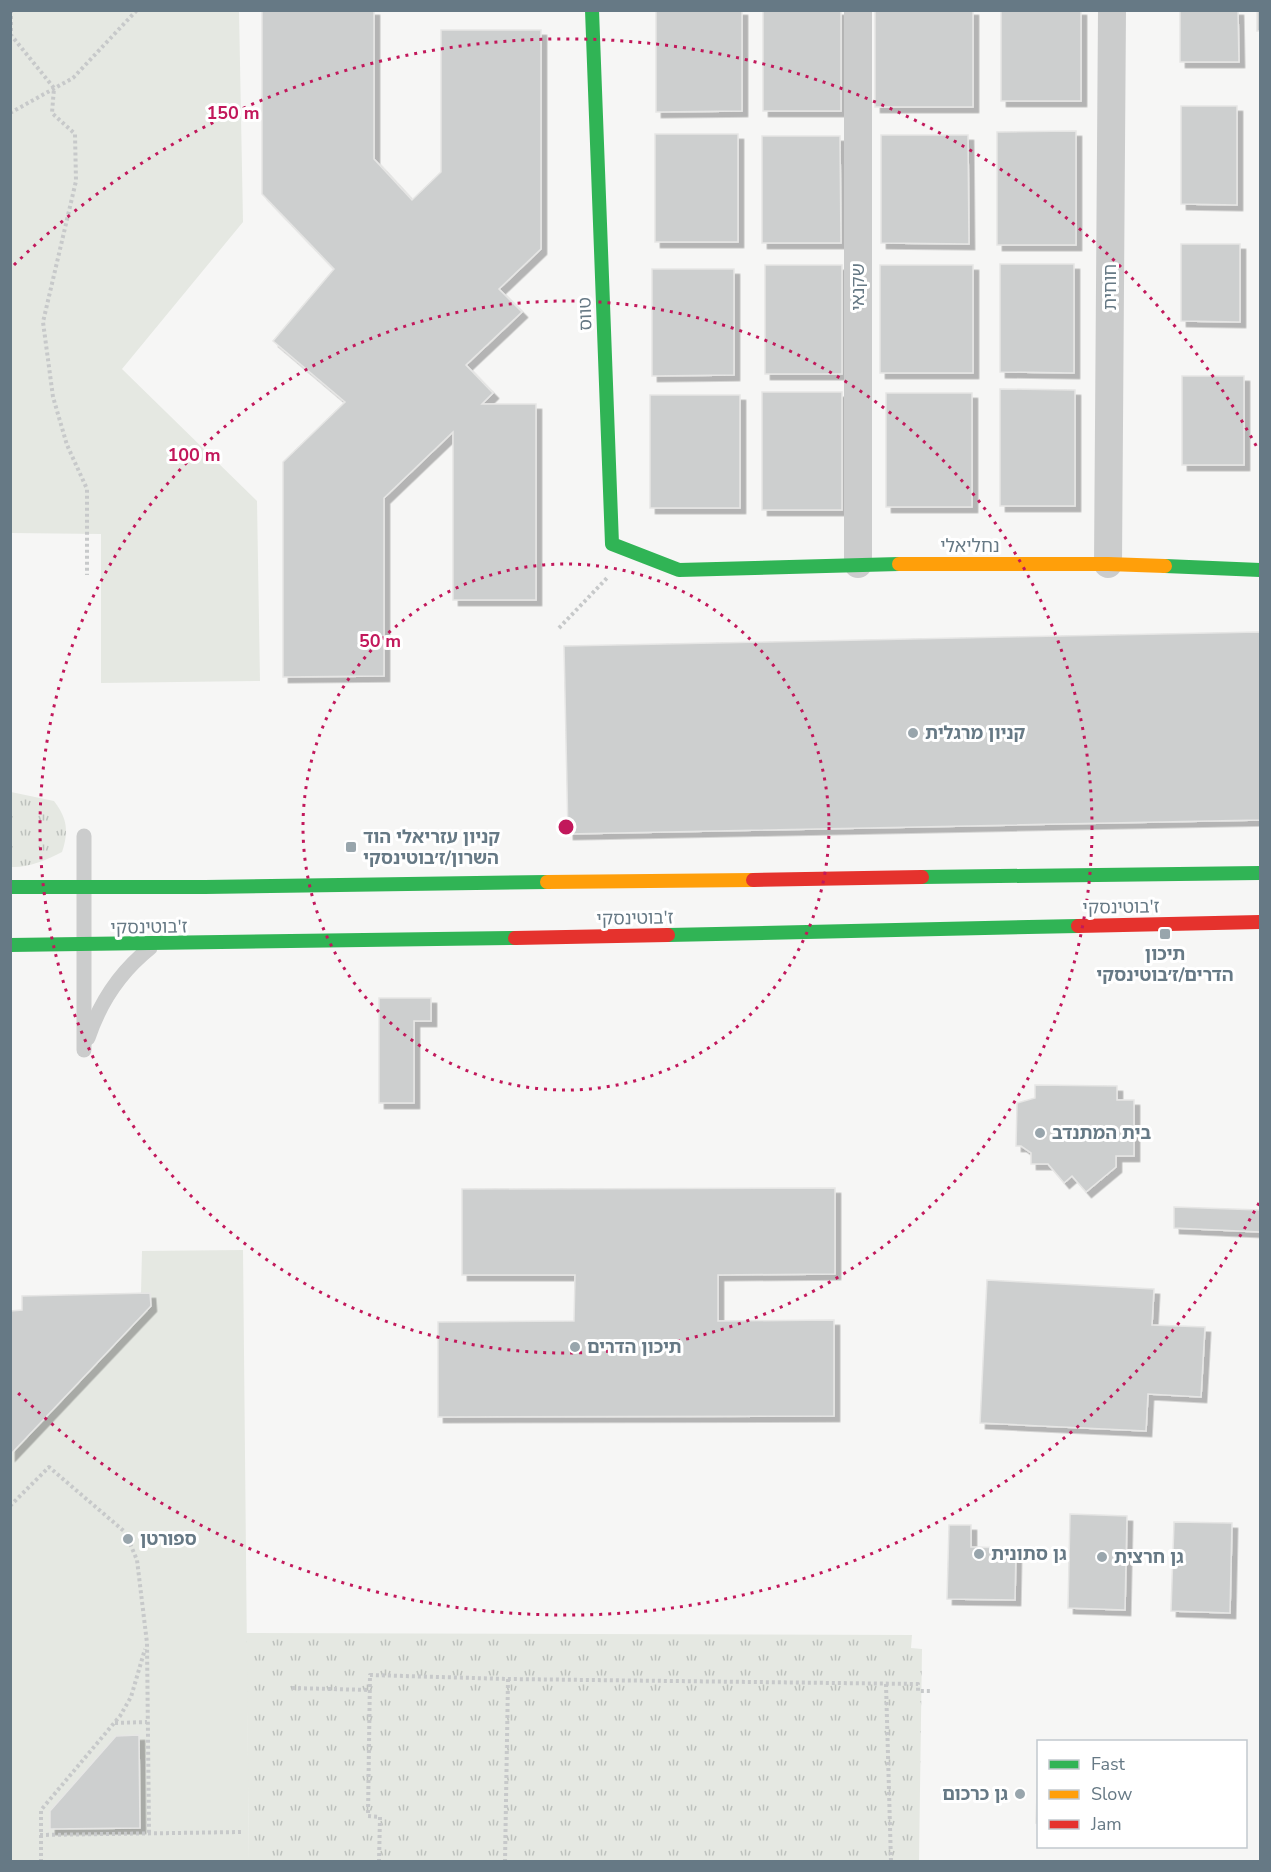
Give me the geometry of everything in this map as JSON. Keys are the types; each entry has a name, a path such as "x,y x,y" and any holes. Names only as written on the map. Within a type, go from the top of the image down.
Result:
{"street":[{"name":"טווס","path":"592,10 612,544 679,570"},
{"name":"שקנאי","path":"858,10 858,564"},
{"name":"חוחית","path":"1108,564 1112,10"},
{"name":"נחליאלי","path":"679,570 858,564 1108,564 1260,570"},
{"name":"ז'בוטינסקי","path":"10,887 84,888 1260,873"},
{"name":"ז'בוטינסקי","path":"10,945 351,942 1259,924"}],"lane":[{"path":"84,836 84,1050 106,996 135,960 154,945"}],"path":[{"path":"11,10 11,35 54,88 52,113 75,134 76,182 43,322 53,397 67,445 87,489 87,575"},
{"path":"10,113 73,78 137,10"},
{"path":"559,628 633,552"},
{"path":"10,1506 49,1467 125,1532 137,1560 147,1643 149,1833"},
{"path":"41,1862 41,1809 114,1723 131,1697 147,1643"},
{"path":"379,1862 380,1817 368,1816 370,1675 918,1684 918,1691 930,1691"},
{"path":"505,1862 508,1679"},
{"path":"886,1684 891,1862"},
{"path":"292,1688 370,1690"},
{"path":"114,1723 147,1722"},
{"path":"40,1834 242,1832"}],"green space":[{"path":"11,10 239,11 243,222 122,369 257,501 260,681 101,683 101,534 11,533"},
{"path":"11,792 54,801 66,825 66,838 62,852 37,863 11,867"},
{"name":"ספורטן","path":"243,1250 249,1861 11,1861 10,1311 22,1310 22,1296 141,1293 142,1251"},
{"path":"246,1633 912,1635 911,1648 922,1649 919,1861 249,1861"}],"building":[{"path":"262,10 374,10 374,159 412,200 441,172 441,30 541,30 541,249 499,289 522,312 466,365 493,393 482,404 536,404 536,600 453,600 453,432 384,498 384,676 283,677 283,462 345,402 273,341 334,269 262,194"},
{"path":"656,10 742,10 742,111 656,112"},
{"path":"763,10 841,10 841,111 763,111"},
{"path":"875,10 973,10 973,107 875,107"},
{"path":"1001,10 1081,10 1081,101 1001,101"},
{"path":"1180,10 1238,10 1239,62 1180,62"},
{"path":"1257,10 1260,10 1260,31 1257,31"},
{"path":"1181,106 1237,106 1237,205 1181,204"},
{"path":"1076,131 1076,245 997,245 997,132"},
{"path":"655,134 738,134 738,242 655,242"},
{"path":"881,135 968,135 969,244 881,243"},
{"path":"762,136 840,136 841,243 762,243"},
{"path":"1181,244 1240,244 1240,322 1181,321"},
{"path":"1000,264 1074,264 1074,373 1000,372"},
{"path":"765,265 842,265 842,374 765,374"},
{"path":"880,265 973,265 973,373 880,373"},
{"path":"652,269 734,269 734,375 652,376"},
{"path":"1182,376 1244,376 1244,465 1182,465"},
{"path":"1000,389 1075,390 1075,506 1000,506"},
{"path":"762,392 842,392 842,510 762,510"},
{"path":"886,393 972,393 972,507 886,507"},
{"path":"650,395 740,395 740,508 650,508"},
{"name":"קניון מרגלית","path":"1260,632 1260,820 568,834 564,646"},
{"path":"379,998 431,998 431,1021 414,1021 414,1103 379,1103"},
{"path":"1035,1085 1117,1086 1117,1100 1134,1100 1134,1156 1116,1156 1116,1167 1086,1192 1072,1176 1064,1183 1048,1164 1031,1164 1031,1153 1021,1146 1016,1146 1017,1103 1035,1098"},
{"path":"835,1188 835,1274 718,1275 718,1321 834,1320 834,1416 438,1417 438,1322 574,1321 575,1275 462,1275 462,1189"},
{"path":"1174,1207 1260,1210 1260,1232 1174,1228"},
{"path":"987,1280 1154,1289 1152,1325 1205,1327 1201,1397 1148,1394 1146,1431 980,1423"},
{"path":"150,1293 151,1306 10,1455 10,1311 22,1310 22,1296"},
{"path":"1070,1514 1127,1516 1125,1610 1068,1608"},
{"path":"1174,1522 1232,1523 1230,1613 1171,1611"},
{"path":"949,1525 971,1525 971,1547 1016,1548 1015,1600 947,1599"},
{"path":"139,1735 140,1828 50,1829 50,1811 116,1736"}],"traffic: fast":[{"path":"592,10 612,544 679,570 899,564"},
{"path":"1165,566 1260,570"},
{"path":"922,877 1260,873"},
{"path":"10,887 205,887 547,882"},
{"path":"668,935 1078,926"},
{"path":"10,945 515,938"}],"traffic: slow":[{"path":"899,564 1165,566"},
{"path":"547,882 753,880"}],"traffic: jam":[{"path":"753,880 922,877"},
{"path":"1078,926 1260,922"},
{"path":"515,938 668,935"}],"place":[{"name":"קניון מרגלית","path":"913,733"},
{"name":"קניון עזריאלי הוד השרון/ז׳בוטינסקי","path":"351,847"},
{"name":"תיכון הדרים/ז׳בוטינסקי","path":"1165,934"},
{"name":"בית המתנדב","path":"1040,1133"},
{"name":"תיכון הדרים","path":"575,1347"},
{"name":"ספורטן","path":"128,1539"},
{"name":"גן סתונית","path":"979,1554"},
{"name":"גן חרצית","path":"1102,1557"},
{"name":"גן כרכום","path":"1020,1794"}]}
